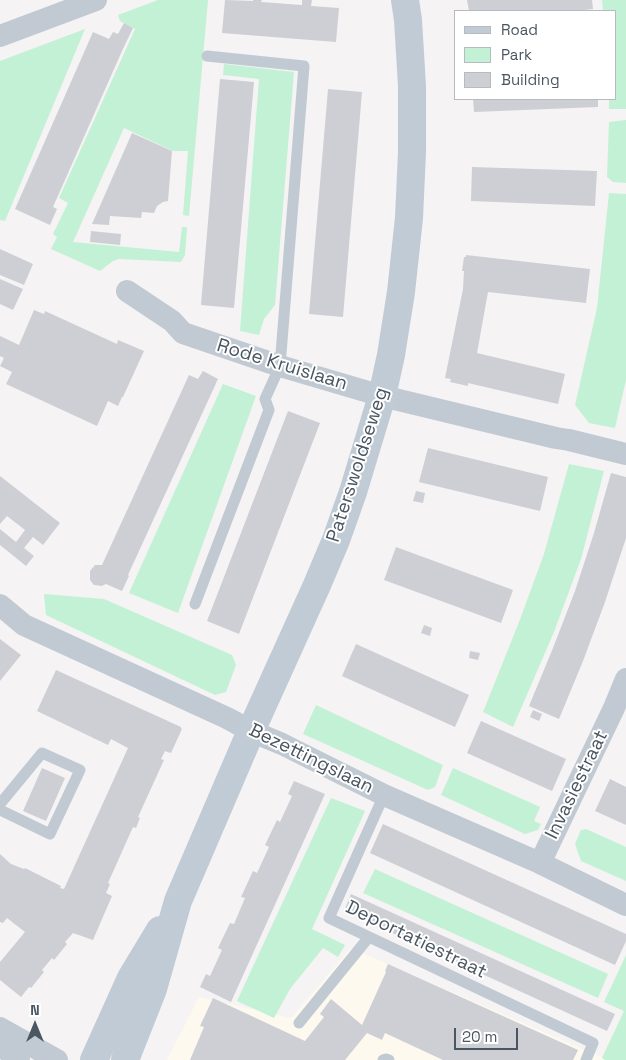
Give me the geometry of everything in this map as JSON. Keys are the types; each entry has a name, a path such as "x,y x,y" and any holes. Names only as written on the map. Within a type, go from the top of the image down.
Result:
{"main road":[{"name":"Paterswoldseweg","path":"125,1060 153,989 178,901 336,540 382,396 401,292 409,218 412,86 405,0"},
{"name":"Paterswoldseweg","path":"94,1060 131,978 178,901"}],"street":[{"path":"0,36 96,0"},
{"name":"Rode Kruislaan","path":"127,291 172,321 182,333 280,366 382,396 626,454"},
{"name":"Bezettingslaan","path":"0,606 24,625 227,718 384,795 540,863 626,905"},
{"name":"Invasiestraat","path":"540,863 626,679"},
{"path":"0,1028 57,1060"},
{"path":"0,1045 19,1060"}],"lane":[{"path":"195,604 269,410 265,399 280,366 304,66 207,56"},
{"path":"0,804 42,752 80,770 50,834 0,810"},
{"name":"Deportatiestraat","path":"384,795 329,918 593,1043 586,1060"},
{"path":"299,1023 369,937"},
{"path":"383,1060 389,1060"}],"shaded area":[{"path":"351,948 608,1060 167,1060 199,997 291,1018"}],"green space":[{"path":"158,0 208,0 189,216 183,215 188,151 173,151 124,128 73,242 179,252 182,227 187,227 185,255 181,262 119,259 113,261 100,271 51,249 57,237 53,234 68,203 59,198 135,29 120,21 118,15"},
{"path":"602,0 626,0 626,109 609,109 609,100 616,100 616,10 603,10"},
{"path":"85,29 5,221 0,220 0,61"},
{"path":"224,64 294,72 275,305 264,319 259,335 240,331 259,79 223,75"},
{"path":"626,120 626,183 613,182 607,177 609,122"},
{"path":"609,193 626,194 626,380 615,428 589,423 575,405 597,308"},
{"path":"223,384 256,396 178,613 129,593"},
{"path":"569,464 604,471 581,559 554,632 513,727 483,712 544,554"},
{"path":"44,594 104,599 232,655 236,665 226,692 215,695 46,615"},
{"path":"316,705 443,765 435,787 428,790 303,734"},
{"path":"453,768 540,807 534,821 541,824 538,830 525,834 441,795"},
{"path":"331,798 365,811 312,929 345,945 338,957 323,948 290,989 274,1018 237,1001"},
{"path":"586,829 626,847 626,881 581,861 575,844 581,830"},
{"path":"375,869 608,974 598,998 363,893"},
{"path":"626,955 626,1060 605,1060 602,1058 624,1011 604,1002"}],"building":[{"path":"225,0 262,0 261,2 302,5 302,0 312,0 311,6 339,8 336,42 222,33"},
{"path":"467,0 592,0 593,9 584,10 469,10"},
{"path":"124,23 133,28 53,207 57,209 50,225 15,209 93,32 109,39 113,32 118,34"},
{"path":"220,79 254,82 234,308 201,305"},
{"path":"328,89 362,92 343,317 309,314"},
{"path":"473,100 598,100 598,107 474,112"},
{"path":"132,133 172,151 168,201 157,206 154,213 142,212 141,218 110,216 109,225 92,224"},
{"path":"472,167 597,171 595,206 471,201"},
{"path":"91,231 121,234 120,245 90,242"},
{"path":"0,249 33,264 24,285 0,275"},
{"path":"466,255 590,269 586,303 488,292 477,353 565,374 558,404 468,383 468,386 450,382 451,379 445,378 463,289 464,271 462,271"},
{"path":"0,279 23,289 13,310 0,304"},
{"path":"34,310 44,314 45,311 117,344 118,340 144,351 118,406 108,401 97,426 6,384 12,372 0,366 4,358 0,356 0,336 19,345"},
{"path":"203,371 218,379 122,591 106,584 102,586 94,585 90,580 90,571 95,565 102,565 189,375 198,379"},
{"path":"288,411 320,423 239,634 207,621"},
{"path":"428,448 548,477 540,511 419,482"},
{"path":"611,473 626,477 626,538 605,602 559,719 529,706 575,591"},
{"path":"0,476 60,523 43,545 33,537 24,548 34,556 26,566 0,545 0,529 16,542 25,530 7,516 0,524"},
{"path":"416,491 425,493 423,503 413,501"},
{"path":"396,547 513,590 501,623 384,580"},
{"path":"424,625 432,628 430,636 421,633"},
{"path":"0,639 21,655 0,681"},
{"path":"356,644 469,695 455,727 342,676"},
{"path":"470,651 480,653 478,660 469,658"},
{"path":"56,670 182,729 171,753 165,751 161,759 164,760 138,817 140,818 136,828 133,827 108,883 110,884 106,893 112,896 93,940 73,933 54,960 52,958 42,970 44,972 21,997 0,980 0,962 25,932 7,918 3,923 0,922 0,854 11,864 25,868 64,889 128,748 111,739 108,745 37,711"},
{"path":"533,710 542,714 539,721 530,717"},
{"path":"481,721 566,759 552,791 467,753"},
{"path":"42,768 65,778 46,821 23,811"},
{"path":"610,779 626,787 626,825 595,811"},
{"path":"294,781 325,794 231,1002 200,987 206,974 210,976 222,950 218,948 230,923 234,924 245,898 241,897 253,871 257,873 269,847 265,845 277,820 280,822 292,796 288,794"},
{"path":"383,824 626,934 626,941 615,965 370,853"},
{"path":"351,894 615,1014 607,1031 344,911"},
{"path":"388,964 578,1050 573,1060 443,1060 385,1033 382,1040 367,1033 345,1060 190,1060 204,1027 200,1026 213,998 305,1041 324,1017 320,1014 331,999 362,1025"}]}
